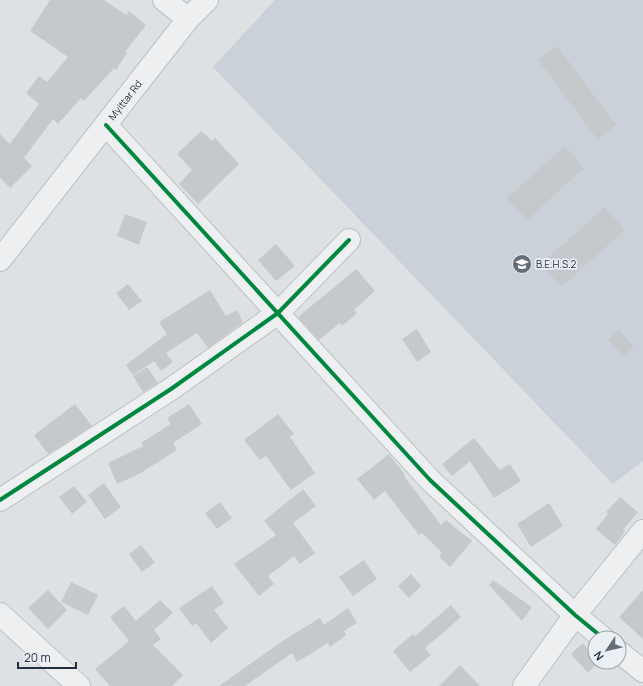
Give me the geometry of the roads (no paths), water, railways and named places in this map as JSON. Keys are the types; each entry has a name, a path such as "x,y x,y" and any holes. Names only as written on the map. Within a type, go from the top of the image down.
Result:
{"street":[{"path":"164,0 188,20"},
{"name":"Myittar Rd","path":"0,260 188,20 207,0"},
{"path":"106,125 430,480 575,615 593,630"},
{"path":"0,500 171,389 278,313 349,240"},
{"path":"524,686 575,615 643,531"},
{"path":"0,614 79,686"},
{"path":"627,659 643,672"}],"place":[{"name":"B.E.H.S.2","path":"522,264"}]}
